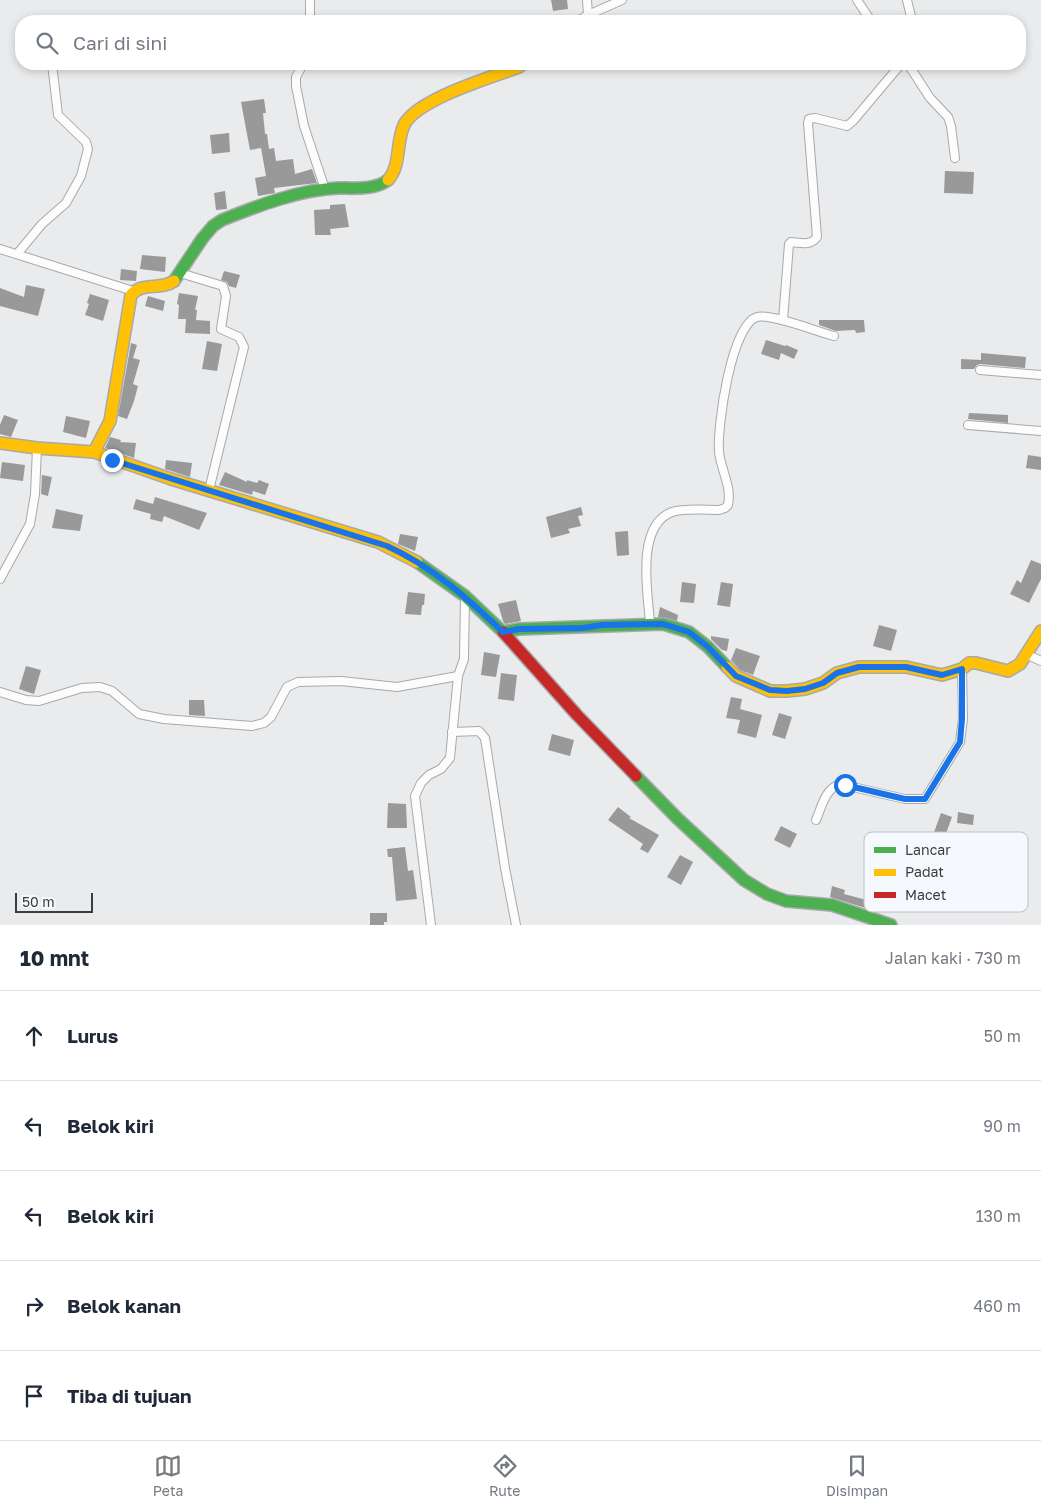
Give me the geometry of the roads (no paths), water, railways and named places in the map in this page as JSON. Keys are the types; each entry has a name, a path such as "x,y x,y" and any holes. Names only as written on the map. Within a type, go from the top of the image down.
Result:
{"street":[{"path":"310,0 310,15"},
{"path":"587,0 588,15 622,0"},
{"path":"857,0 867,15"},
{"path":"907,0 911,15"},
{"path":"17,254 42,224 66,203 81,176 88,149 86,142 58,115 53,70"},
{"path":"300,70 296,77 296,86 304,126 324,189"},
{"path":"94,452 110,421 130,295 133,291 140,286 161,287 171,283 180,273 188,258 218,222 277,201 324,189 379,185 392,174 400,131 414,112 430,102 511,70"},
{"path":"783,320 789,244 791,242 808,243 814,241 817,237 809,118 847,126 853,122 896,70"},
{"path":"912,70 930,98 948,117 956,158"},
{"path":"0,249 133,291"},
{"path":"180,273 223,286 226,296 221,329 239,337 244,347 209,490"},
{"path":"650,623 646,573 647,552 654,529 660,520 673,512 719,510 727,507 729,500 725,474 719,454 719,433 727,377 739,342 752,319 771,316 834,336"},
{"path":"980,370 1041,375"},
{"path":"968,425 1041,432"},
{"path":"0,443 94,452 171,479 387,546 422,564 465,596 503,632 577,715 670,812 744,880 767,894 786,900 832,905 891,925"},
{"path":"0,579 30,524 35,494 37,448"},
{"path":"431,925 415,796 421,783 429,775 441,769 450,758 458,676 464,658 465,596"},
{"path":"503,632 519,629 663,624 689,632 708,647 736,676 770,690 787,691 805,689 823,683 837,673 859,667 906,667 942,675 962,669 969,663 976,663 1008,671 1020,664 1028,655 1041,631"},
{"path":"1028,655 1041,661"},
{"path":"816,820 828,792 831,788 840,784 905,799 920,800 925,799 929,795 960,742 962,669"},
{"path":"0,692 26,700 39,701 82,688 100,687 112,691 139,714 164,719 252,726 264,723 271,717 287,687 298,682 341,681 397,687 458,676"},
{"path":"452,732 480,731 485,738 505,868 516,925"}]}
